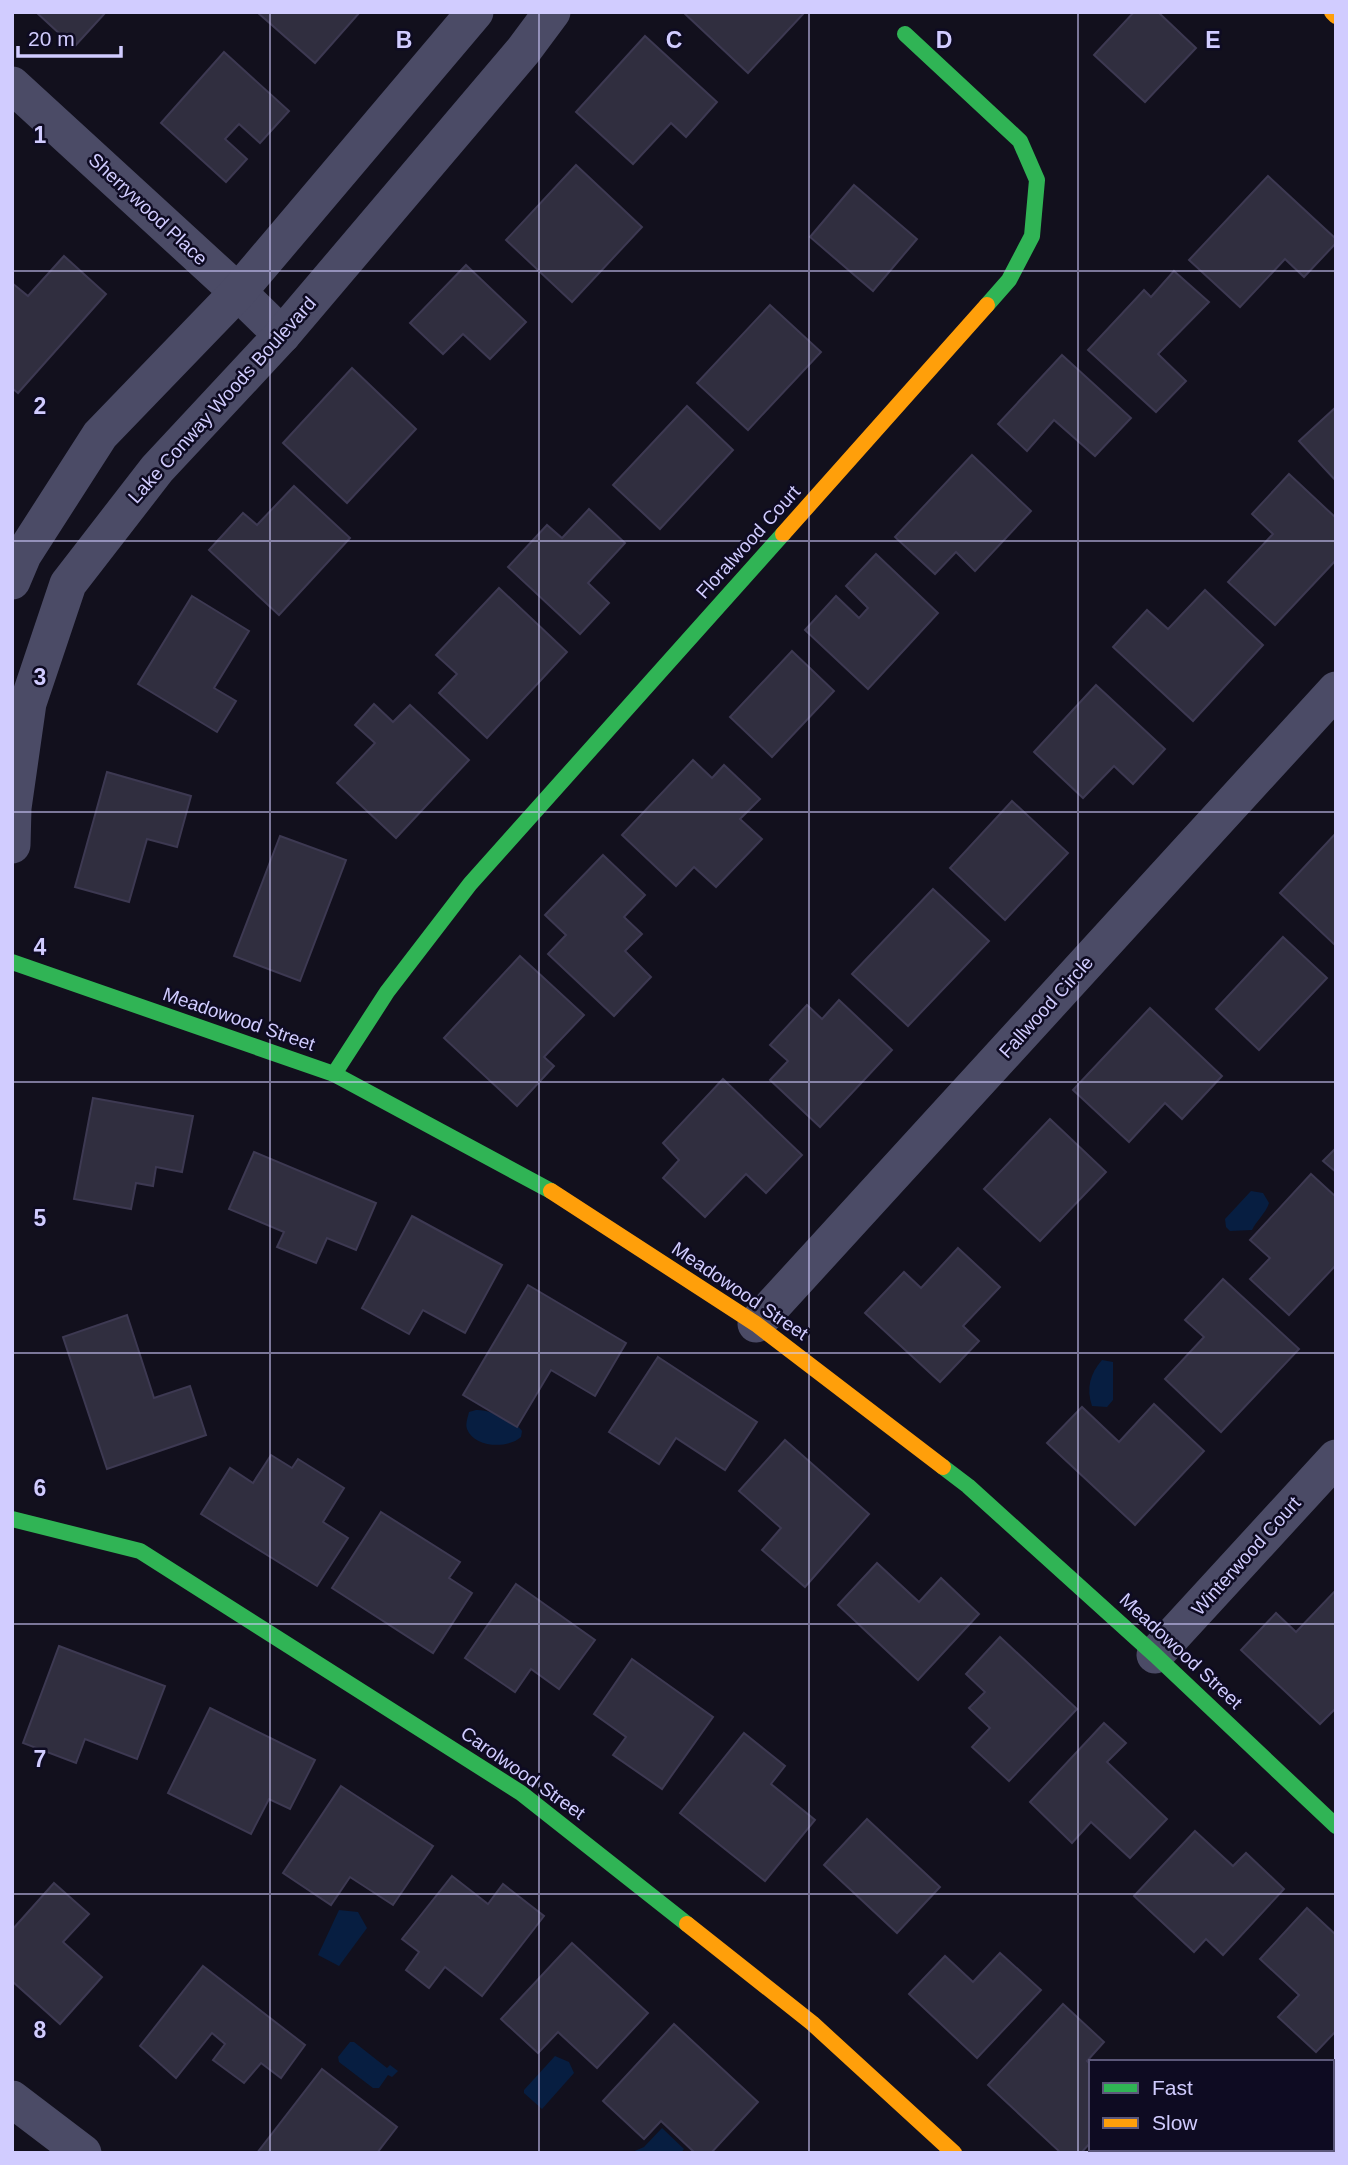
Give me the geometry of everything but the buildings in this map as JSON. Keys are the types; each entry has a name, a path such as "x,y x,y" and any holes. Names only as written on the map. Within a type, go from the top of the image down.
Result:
{"street":[{"path":"12,581 23,555 100,435 239,292 475,12"},
{"name":"Lake Conway Woods Boulevard","path":"12,845 13,808 28,703 68,584 157,469 282,335 523,51 552,12"},
{"path":"1332,12 1336,16"},
{"name":"Floralwood Court","path":"334,1074 387,992 470,884 1009,280 1032,236 1037,180 1020,141 905,34"},
{"name":"Sherrywood Place","path":"12,85 239,292 282,335"},
{"name":"Fallwood Circle","path":"756,1324 1336,690"},
{"name":"Meadowood Street","path":"12,962 334,1074 541,1184 756,1324 968,1486 1155,1655 1336,1826"},
{"name":"Winterwood Court","path":"1155,1655 1336,1458"},
{"name":"Carolwood Street","path":"12,1519 139,1551 521,1793 812,2023 954,2153"},
{"path":"12,2099 83,2153"}],"water":[{"path":"1251,1191 1263,1193 1269,1203 1268,1207 1252,1230 1230,1231 1226,1227 1225,1219"},
{"path":"1102,1360 1113,1362 1113,1400 1107,1407 1092,1406 1089,1393 1092,1376"},
{"path":"487,1411 508,1420 519,1427 522,1431 521,1437 500,1445 477,1440 466,1425 469,1412"},
{"path":"339,1910 358,1912 367,1928 339,1966 318,1955"},
{"path":"350,2042 354,2042 387,2068 390,2065 398,2071 392,2077 388,2075 379,2088 373,2088 339,2062 338,2057"},
{"path":"555,2056 569,2062 574,2073 542,2109 524,2090"},
{"path":"662,2128 684,2149 681,2153 630,2153 644,2147"}],"traffic: fast":[{"path":"905,34 1020,141 1037,180 1032,236 1009,280 987,305"},
{"path":"334,1074 387,992 470,884 783,534"},
{"path":"12,962 334,1074 551,1191"},
{"path":"943,1467 968,1486 1155,1655 1336,1826"},
{"path":"12,1519 140,1551 521,1793 687,1924"}],"traffic: slow":[{"path":"1332,12 1336,16"},
{"path":"783,534 987,305"},
{"path":"551,1191 756,1324 943,1467"},
{"path":"687,1924 812,2023 954,2153"}]}
